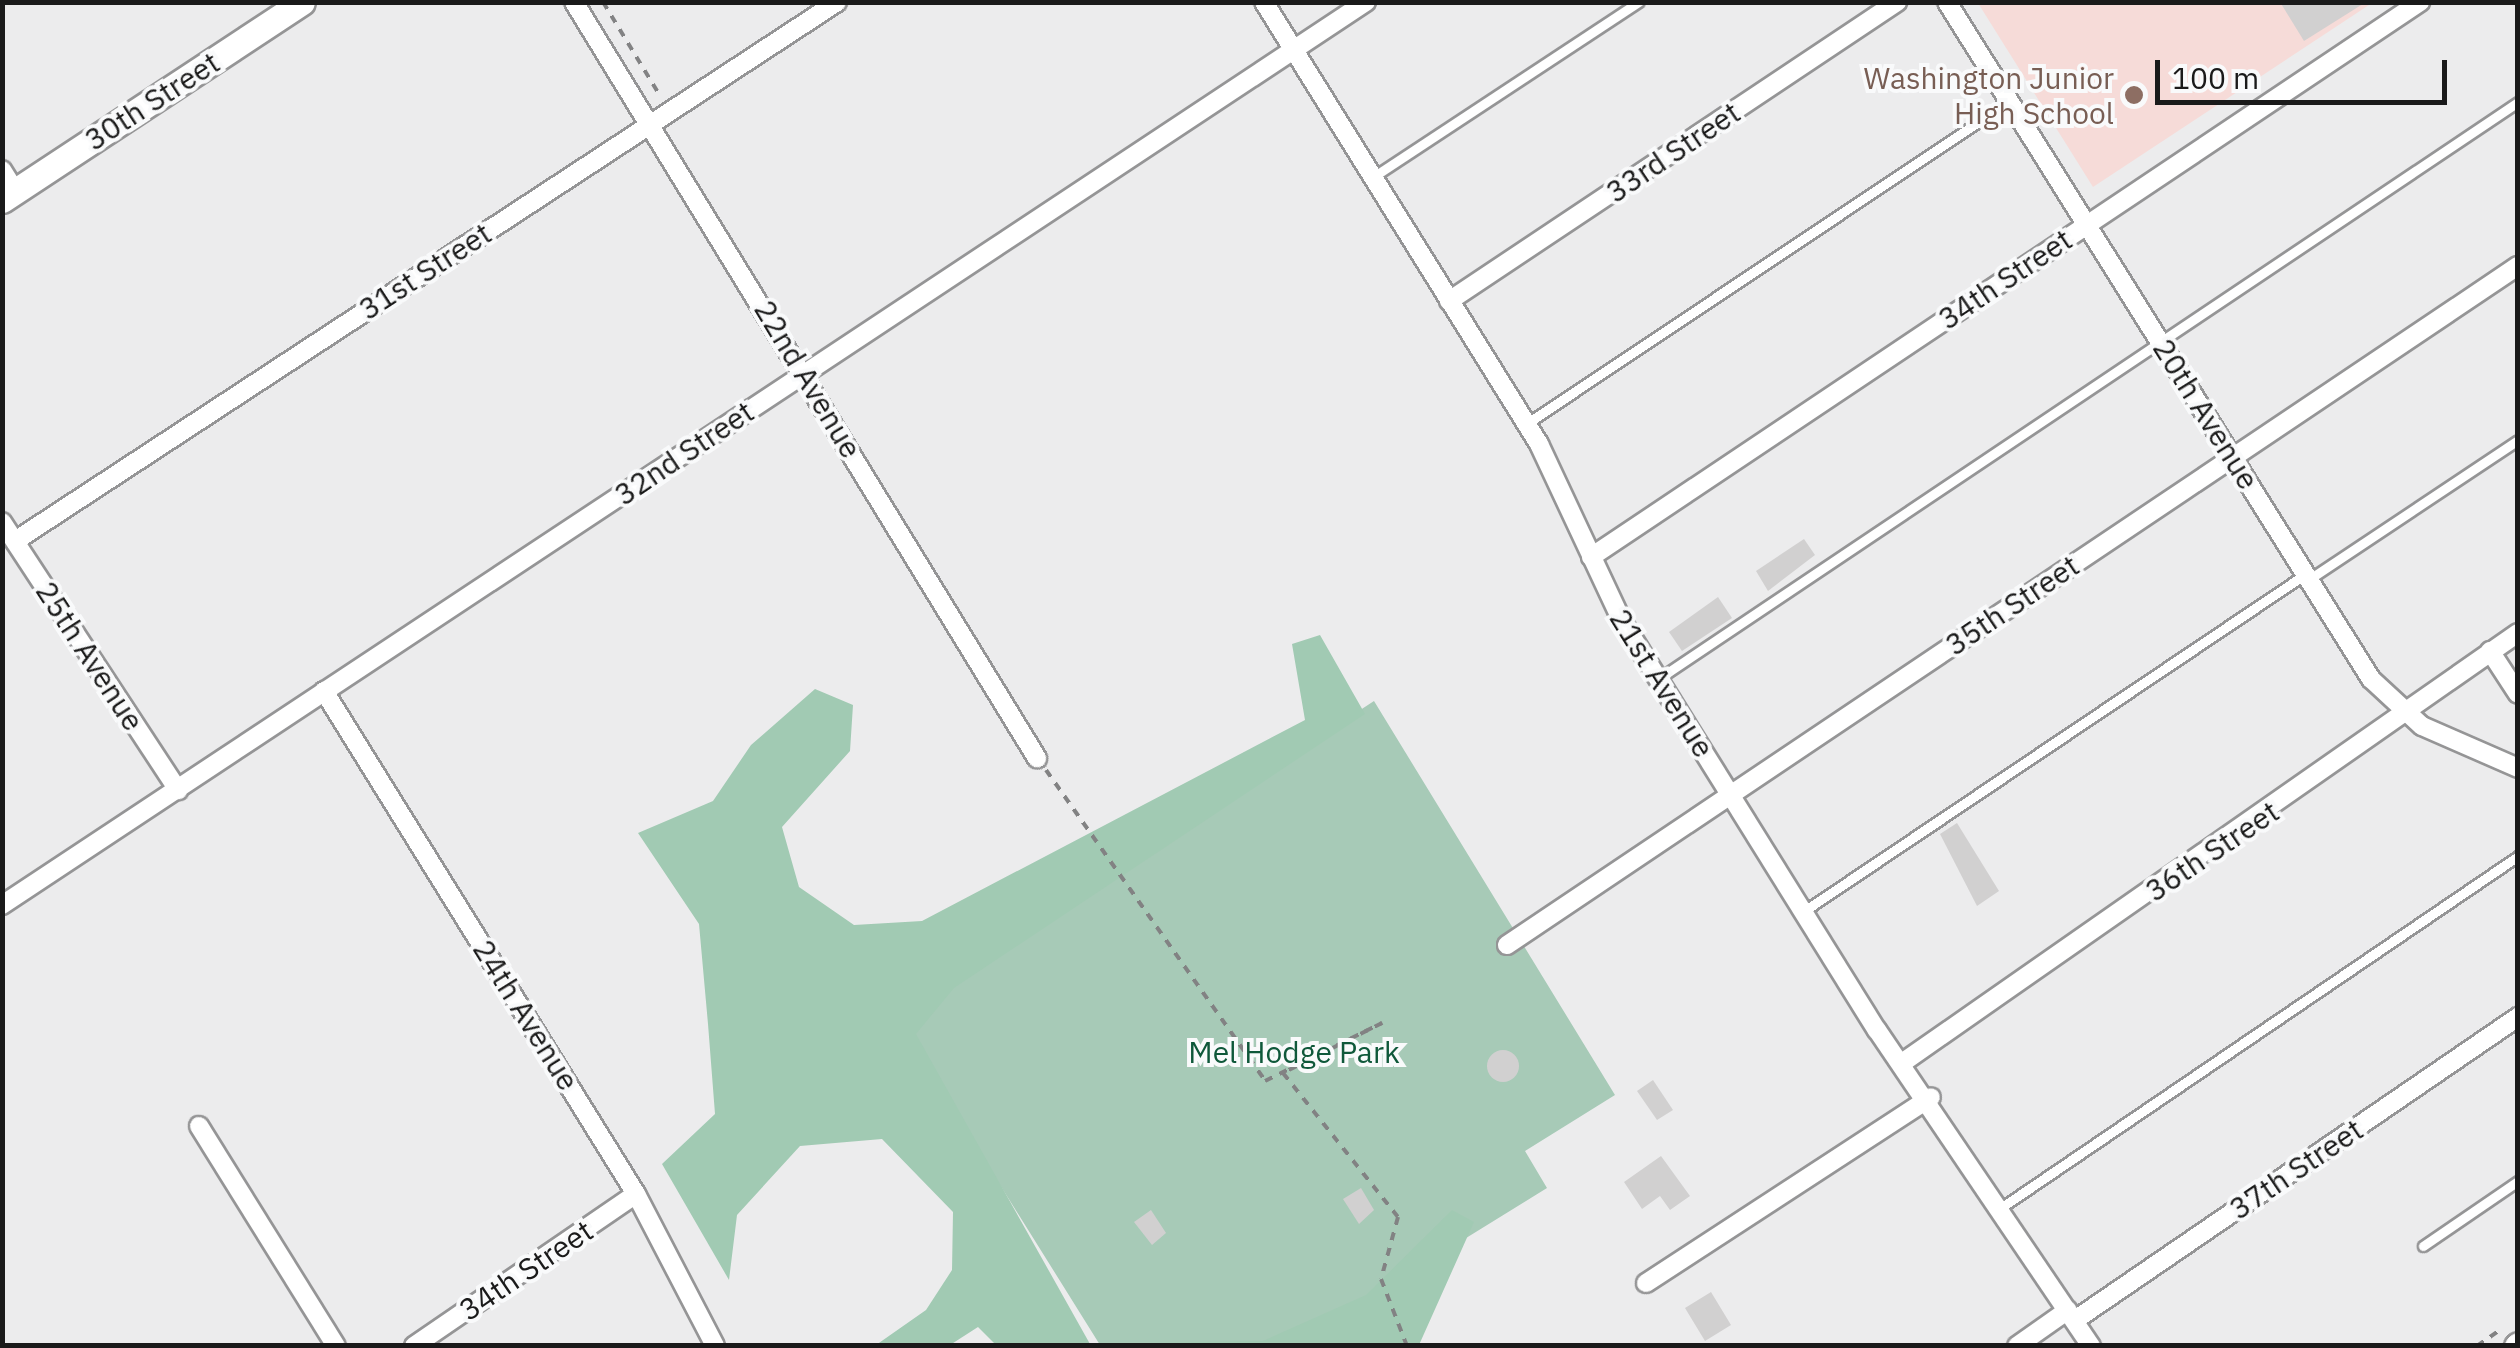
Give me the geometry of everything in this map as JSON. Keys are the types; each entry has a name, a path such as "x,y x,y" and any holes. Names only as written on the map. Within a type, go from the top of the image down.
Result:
{"street":[{"name":"30th Street","path":"7,187 302,2"},
{"name":"22nd Avenue","path":"574,2 805,372 1037,758"},
{"name":"31st Street","path":"15,541 837,2"},
{"name":"21st Avenue","path":"1264,2 1526,424 1591,557 1658,679 1802,912 1902,1063 1931,1097 2091,1346"},
{"name":"32nd Street","path":"2,905 1366,2"},
{"name":"33rd Street","path":"1449,301 1897,2"},
{"name":"20th Avenue","path":"1947,2 2371,679 2408,716 2518,768"},
{"name":"34th Street","path":"1591,557 2420,2"},
{"name":"35th Street","path":"1507,945 2518,266"},
{"name":"25th Avenue","path":"2,522 178,790"},
{"name":"36th Street","path":"1902,1063 2408,716 2518,633"},
{"path":"2490,651 2518,694"},
{"name":"24th Avenue","path":"324,691 636,1194 715,1346"},
{"name":"37th Street","path":"2016,1346 2071,1315 2518,1018"},
{"path":"1646,1282 1931,1097"},
{"path":"199,1126 336,1346"},
{"name":"34th Street","path":"414,1346 636,1194"}],"lane":[{"path":"1372,178 1638,2"},
{"path":"1526,424 2008,102"},
{"path":"1658,679 2518,102"},
{"path":"1802,912 2518,440"},
{"path":"2002,1207 2518,856"},
{"path":"2423,1246 2518,1181"}],"path":[{"path":"603,2 659,94"},
{"path":"1037,758 1139,896 1265,1081 1284,1074 1332,1052 1382,1022 1284,1074"},
{"path":"1284,1074 1398,1217 1381,1279 1406,1346"},
{"path":"2477,1346 2518,1318"}],"shaded area":[{"name":"Washington Junior High School","path":"1978,3 2372,3 2093,187"}],"green space":[{"path":"1320,635 1365,714 954,988 916,1034 1090,1344 1263,1341 1366,1295 1452,1210 1474,1222 1419,1345 997,1346 978,1327 950,1345 876,1345 926,1310 952,1270 953,1212 882,1139 800,1146 737,1215 729,1280 662,1164 715,1114 699,924 638,833 713,801 751,745 815,689 853,705 850,751 782,827 799,887 854,925 922,921 1305,720 1292,644"},
{"name":"Mel Hodge Park","path":"1374,701 1615,1095 1525,1151 1547,1188 1293,1345 1100,1345 894,1015"}],"building":[{"path":"2280,2 2366,2 2304,41"},
{"path":"1804,539 1815,555 1768,591 1756,571"},
{"path":"1718,597 1732,618 1682,651 1669,632"},
{"path":"1957,823 1999,891 1977,906 1940,834"},
{"path":"1503,1050 1514,1055 1519,1066 1514,1077 1503,1082 1492,1077 1487,1066 1492,1055"},
{"path":"1653,1080 1673,1110 1657,1120 1637,1091"},
{"path":"1661,1156 1690,1196 1670,1210 1660,1196 1642,1209 1624,1182"},
{"path":"1361,1188 1374,1210 1359,1224 1343,1199"},
{"path":"1151,1210 1166,1233 1152,1245 1134,1222"},
{"path":"1711,1292 1731,1325 1705,1341 1685,1308"}],"place":[{"name":"Washington Junior High School","path":"2134,95"}]}
